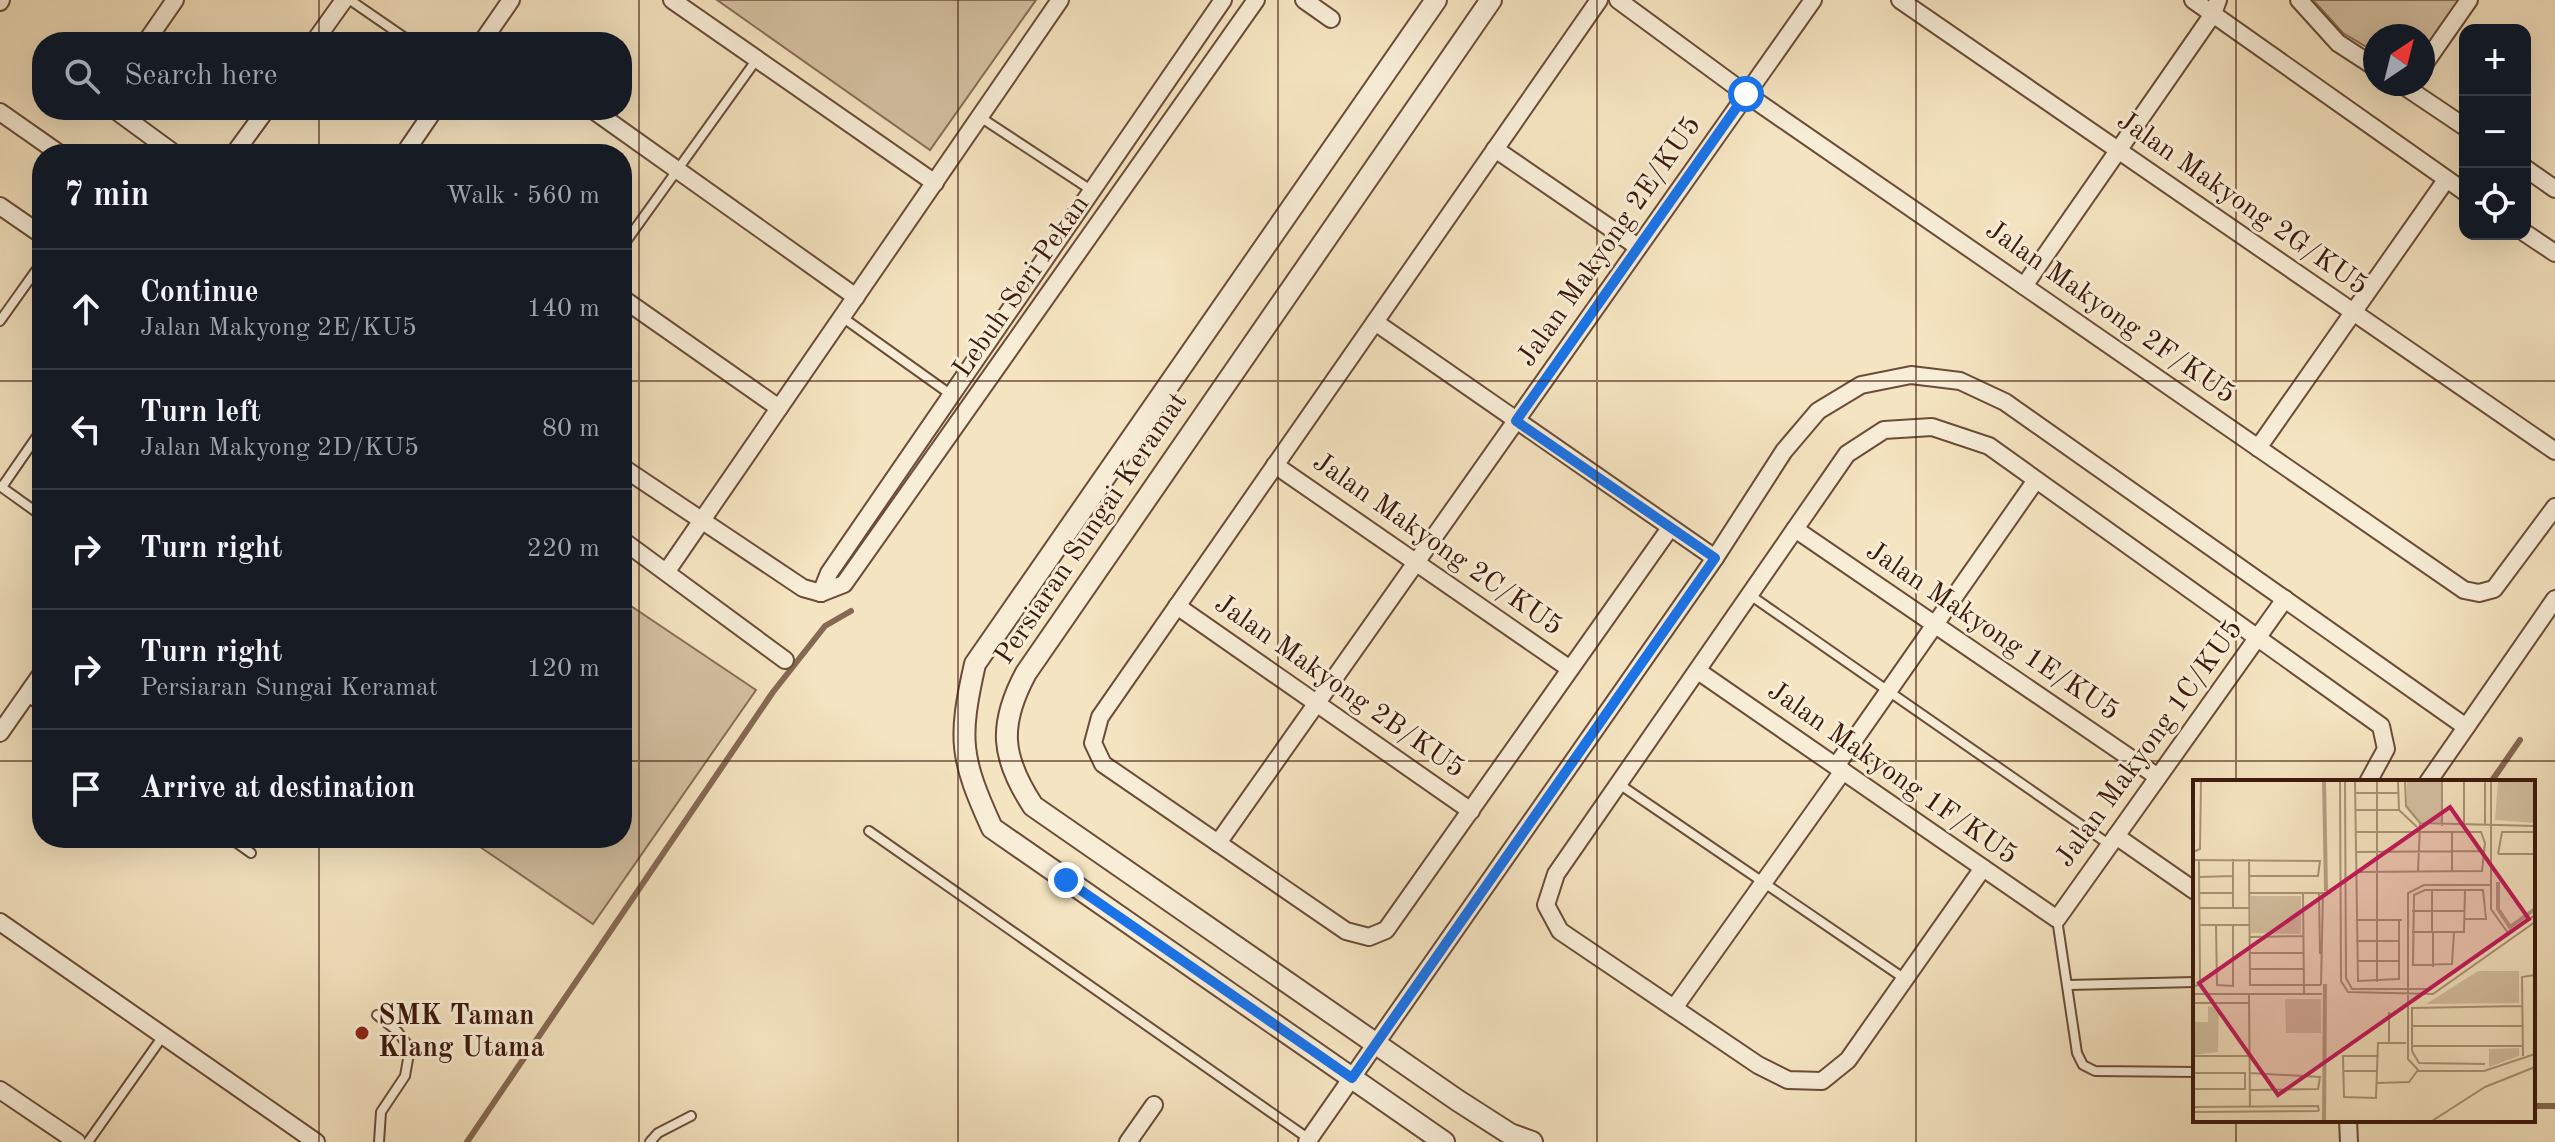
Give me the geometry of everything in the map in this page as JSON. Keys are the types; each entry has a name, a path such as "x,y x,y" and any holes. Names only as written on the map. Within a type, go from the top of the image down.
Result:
{"street":[{"path":"153,32 175,0"},
{"path":"321,32 344,0"},
{"path":"493,32 511,0"},
{"path":"672,0 935,183"},
{"path":"667,571 1060,0"},
{"path":"632,474 803,588 821,593 829,573 950,394 1223,0"},
{"name":"Lebuh Seri Pekan","path":"821,593 844,584 1256,0"},
{"path":"1304,0 1331,19"},
{"name":"Persiaran Sungai Keramat","path":"1436,0 975,664 962,720 968,775 992,828 1444,1142"},
{"name":"Persiaran Sungai Keramat","path":"1491,0 1026,673 1010,702 1005,737 1015,778 1033,806 1510,1134 1532,1142"},
{"path":"1599,0 1100,717 1093,743 1103,764 1346,931 1369,937 1386,930 1670,528"},
{"name":"Jalan Makyong 2F/KU5","path":"1618,0 1746,94 2464,590 2479,593 2494,589 2555,507"},
{"name":"Jalan Makyong 2E/KU5","path":"1218,843 1813,0"},
{"name":"Jalan Makyong 2G/KU5","path":"1900,0 2555,451"},
{"path":"2193,0 2216,7 2459,188"},
{"path":"2299,0 2338,43 2363,59"},
{"path":"2435,49 2469,0"},
{"path":"2024,286 2216,7"},
{"path":"2421,96 2459,123"},
{"path":"0,112 46,144"},
{"path":"127,120 156,144"},
{"path":"241,144 259,120"},
{"path":"414,144 428,120"},
{"path":"607,120 856,297"},
{"path":"1495,149 1638,247"},
{"path":"2531,172 2555,189"},
{"path":"2258,448 2446,180"},
{"path":"0,206 32,228"},
{"path":"2531,237 2555,253"},
{"path":"632,305 779,408"},
{"path":"1375,322 1715,558"},
{"path":"1308,1141 1715,558 1784,451 1818,411 1861,385 1911,375 1960,381 2005,402 2466,727"},
{"path":"1983,868 1848,1060 1822,1081 1788,1080 1758,1065 1560,931 1546,905 1556,874 1847,454 1884,430 1932,427 1989,446 2381,726 2386,749 2369,780"},
{"name":"Jalan Makyong 2C/KU5","path":"1275,465 1570,669"},
{"path":"1674,1008 1764,882 1889,691 2036,480"},
{"name":"Jalan Makyong 1E/KU5","path":"1795,529 2158,777"},
{"path":"632,547 785,660"},
{"name":"Jalan Makyong 1C/KU5","path":"2057,919 2285,599"},
{"path":"2429,780 2555,599"},
{"name":"Jalan Makyong 2B/KU5","path":"1177,606 1471,811"},
{"name":"Jalan Makyong 1F/KU5","path":"1698,671 2057,919"},
{"path":"0,733 32,687"},
{"path":"2113,841 2193,890"},
{"path":"0,922 316,1142"},
{"path":"0,1090 77,1142"},
{"path":"1128,1142 1154,1105"},
{"path":"2348,1122 2349,1142"}],"lane":[{"path":"350,0 396,32"},
{"path":"632,233 758,58"},
{"path":"980,117 1091,190"},
{"path":"0,321 32,276"},
{"path":"842,317 950,394"},
{"path":"32,443 1,487 32,509"},
{"path":"1750,595 2113,841"},
{"path":"26,696 32,700"},
{"path":"1619,784 1905,979"},
{"path":"869,831 1308,1141"},
{"path":"244,848 251,853"},
{"path":"2057,919 2077,1053 2083,1065 2095,1071 2193,1072"},
{"path":"2068,985 2193,982"},
{"path":"377,1015 397,1031 410,1048 405,1076 381,1112 379,1142"},
{"path":"88,1142 163,1036"},
{"path":"650,1142 658,1133 691,1116"}],"shaded area":[{"path":"717,0 1036,0 930,150"},
{"path":"2313,0 2459,0 2435,34 2435,24 2363,24 2363,45 2343,33"},
{"path":"632,607 756,690 593,924 482,848 632,848"}],"waterway":[{"path":"467,1142 773,692 825,626 851,611"},
{"path":"2492,780 2520,740"},
{"path":"2535,1106 2555,1106"}],"place":[{"name":"SMK Taman Klang Utama","path":"362,1033"}],"route":[{"path":"1066,880 1352,1078 1715,558 1516,421 1746,94"}]}
